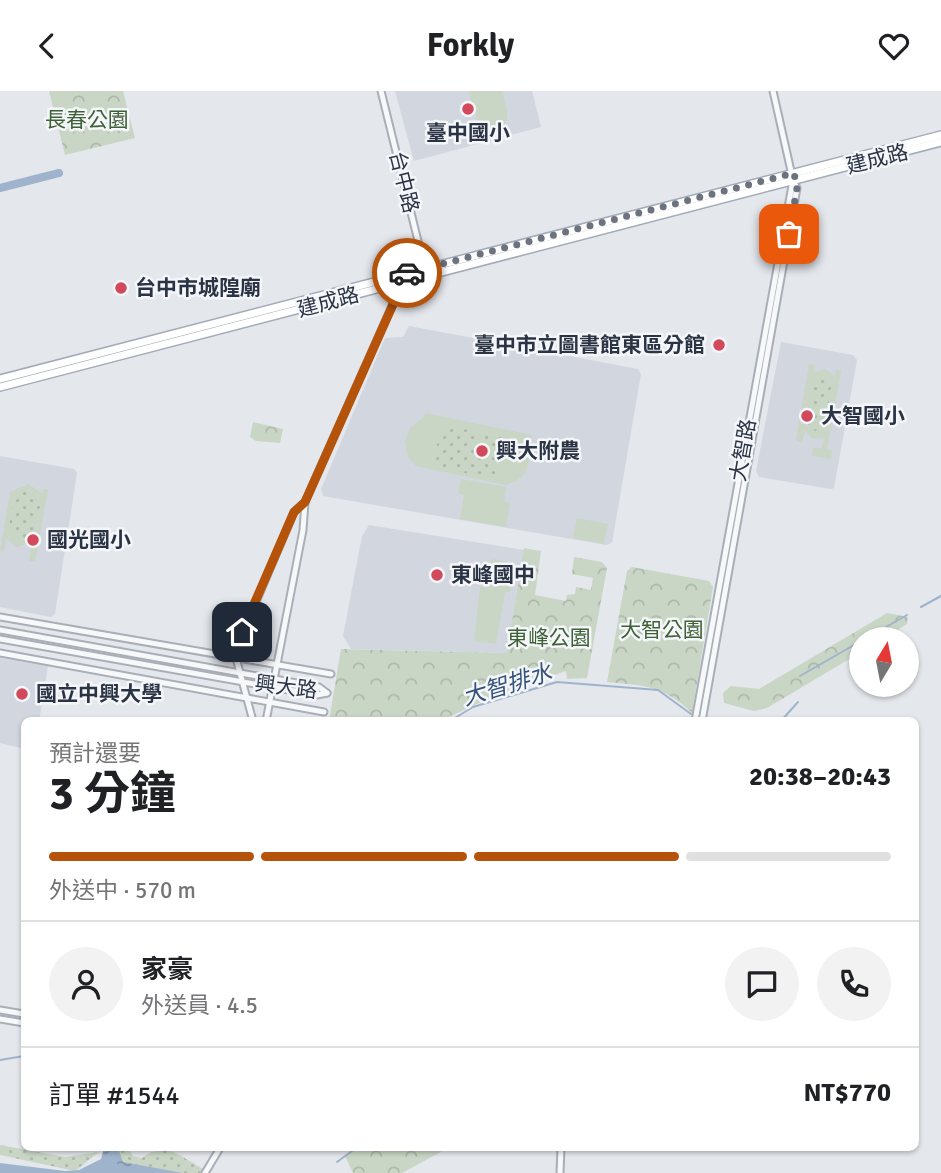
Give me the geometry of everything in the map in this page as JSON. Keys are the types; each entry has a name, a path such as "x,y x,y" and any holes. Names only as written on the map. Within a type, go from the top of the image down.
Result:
{"main road":[{"name":"建成路","path":"0,387 941,135"},
{"name":"建成路","path":"794,176 941,142"},
{"name":"建成路","path":"0,379 403,278"}],"street":[{"name":"台中路","path":"267,717 303,530 305,502 419,239 381,91"},
{"name":"大智路","path":"703,717 797,188 773,91"},
{"name":"大智路","path":"696,717 794,176"},
{"name":"台中路","path":"236,657 242,633 294,512 305,502"},
{"name":"興大路","path":"0,617 331,674"},
{"name":"興大路","path":"0,630 319,687 327,693 317,695 0,639"},
{"name":"興大路","path":"0,653 324,712"},
{"path":"236,657 252,717"},
{"path":"0,1010 21,1014"},
{"path":"0,1019 21,1022"},
{"path":"205,1173 218,1151"},
{"path":"560,1173 561,1151"}],"shaded area":[{"name":"臺中國小","path":"395,91 532,91 541,127 414,161"},
{"name":"興大附農","path":"409,326 638,369 641,374 612,543 606,545 323,496 321,489 385,338 403,337"},
{"name":"大智國小","path":"781,342 853,355 857,360 834,488 759,477 756,471"},
{"name":"國光國小","path":"0,456 74,469 77,473 55,614 51,617 0,607"},
{"name":"東峰國中","path":"369,525 524,550 508,653 351,649 343,636 362,536"},
{"name":"國立中興大學","path":"0,658 48,666 40,717 21,717 21,748 0,743"}],"green space":[{"name":"長春公園","path":"49,91 123,91 135,138 65,155"},
{"path":"468,91 502,91 507,116 504,126 492,133 480,128"},
{"path":"809,364 815,365 814,372 825,369 835,376 836,370 841,371 827,449 832,450 831,459 812,456 813,448 822,448 824,438 813,439 805,431 802,443 796,440","holes":["823,377 829,380 832,387 826,423 815,431 808,426 806,420 813,383"]},
{"path":"819,378 827,378 832,387 826,423 818,431 812,431 806,420 813,383"},
{"path":"425,413 532,435 530,441 521,439 526,446 529,461 525,473 505,485 416,466 408,457 405,441 411,427 423,418","holes":["441,424 503,437 494,479 432,467"]},
{"path":"253,422 283,429 280,443 256,441 250,437"},
{"path":"441,424 503,437 494,479 432,467"},
{"path":"461,479 506,487 504,501 510,503 506,527 460,519 464,495 458,493"},
{"path":"28,484 42,493 43,489 48,489 35,562 29,561 32,542 17,547 6,538 4,552 0,551 10,492","holes":["29,489 40,502 35,533 20,541 10,527 14,497"]},
{"path":"24,490 34,491 41,502 35,533 20,541 11,532 10,522 14,497"},
{"path":"577,518 608,524 604,544 573,538"},
{"name":"東峰公園","path":"524,548 541,551 535,595 566,601 567,595 575,594 576,587 591,590 593,578 572,574 574,557 602,562 607,568 587,678 567,679 566,671 492,697 449,717 330,717 341,649 507,653"},
{"path":"492,559 515,563 510,592 505,592 496,644 474,641 480,587 487,588"},
{"name":"大智公園","path":"632,567 709,581 713,587 692,713 663,692 607,682 627,571"},
{"path":"887,613 908,617 907,624 902,627 863,627"},
{"path":"849,636 849,659 767,708 754,711 724,703 723,693 731,686 759,689"},
{"path":"0,1145 65,1157 99,1152 75,1171 0,1155"},
{"path":"114,1151 130,1151 133,1156 142,1158 156,1151 170,1151 203,1169 200,1173 114,1173"},
{"path":"352,1151 442,1151 402,1173 353,1173 345,1156"}],"water":[{"path":"103,1151 119,1151 123,1162 183,1173 0,1173 0,1163 65,1171 79,1170 101,1159"}],"waterway":[{"path":"0,188 59,173"},
{"name":"大智排水","path":"921,607 941,596"},
{"name":"大智排水","path":"886,627 907,615"},
{"name":"大智排水","path":"800,676 849,648"},
{"name":"大智排水","path":"457,717 473,707 557,682 658,690 691,714"},
{"path":"785,717 798,702"},
{"path":"0,1060 21,1056"},
{"path":"337,1162 352,1151"}],"way so far":[{"path":"407,273 794,173 793,180 797,188 789,234"}],"place":[{"name":"臺中國小","path":"468,109"},
{"name":"台中市城隍廟","path":"121,288"},
{"name":"臺中市立圖書館東區分館","path":"719,345"},
{"name":"大智國小","path":"807,416"},
{"name":"興大附農","path":"482,451"},
{"name":"國光國小","path":"33,540"},
{"name":"東峰國中","path":"437,575"},
{"name":"國立中興大學","path":"22,694"}],"route":[{"path":"242,632 294,512 305,502 407,273"}]}
